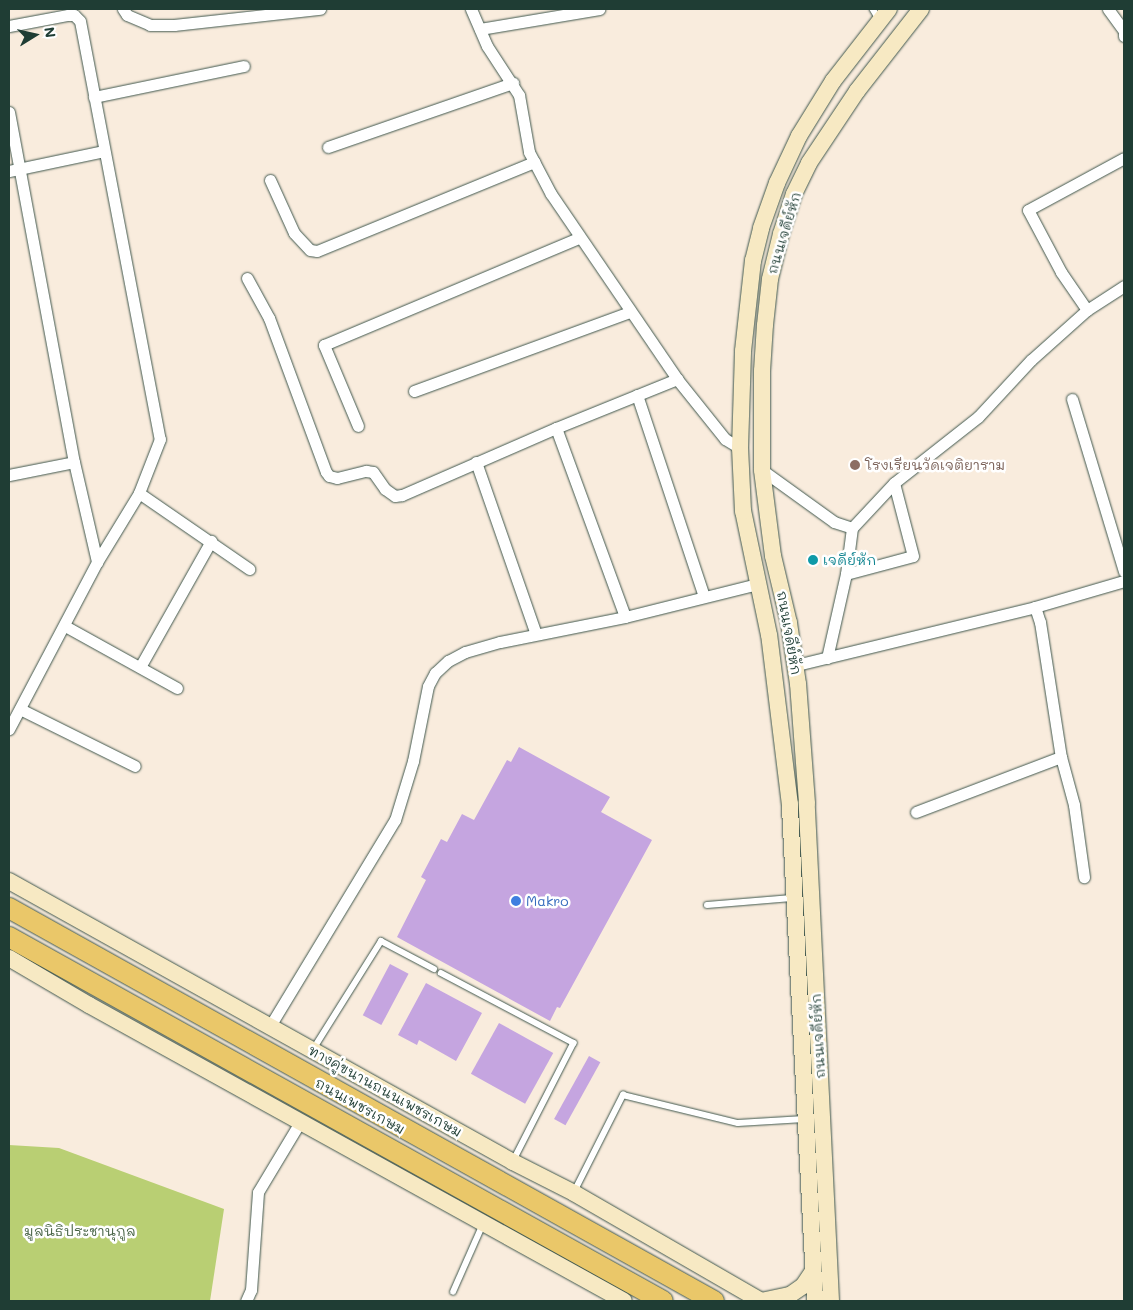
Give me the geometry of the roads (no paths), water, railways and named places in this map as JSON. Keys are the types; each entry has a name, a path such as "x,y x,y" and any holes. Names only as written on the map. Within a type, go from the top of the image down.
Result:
{"highway":[{"name":"ถนนเพชรเกษม","path":"9,908 561,1218 714,1301"},
{"name":"ถนนเพชรเกษม","path":"9,937 548,1239 663,1301"}],"main road":[{"name":"ถนนเจดีย์หัก","path":"831,1301 807,803 796,665 789,623 773,556 762,470 762,371 770,279 780,234 794,194 828,131 921,9"},
{"name":"ถนนเจดีย์หัก","path":"815,1301 790,806 769,635 743,511 740,448 743,351 753,262 761,228 777,183 800,136 833,81 881,13"},
{"name":"ทางคู่ขนานถนนเพชรเกษม","path":"9,881 513,1162 574,1193 761,1301"},
{"path":"9,958 617,1299"},
{"path":"761,1301 790,1295 802,1286 814,1272"}],"street":[{"path":"124,9 128,15 150,24 174,25 320,9"},
{"path":"471,9 496,60 513,84 522,104 529,152 579,238 677,379 725,439 740,448"},
{"path":"480,29 599,9"},
{"path":"1108,9 1124,31 1124,36"},
{"path":"9,26 68,15 77,18 160,439 139,493 97,562 65,626 9,729"},
{"path":"94,97 244,66"},
{"path":"328,147 513,84"},
{"path":"9,112 14,170 74,462 97,562"},
{"path":"14,170 104,151"},
{"path":"1087,310 1060,272 1028,210 1124,158"},
{"path":"270,180 294,232 310,250 317,251 534,162"},
{"path":"358,426 324,345 579,238"},
{"path":"247,278 269,318 329,476 337,478 366,471 373,472 385,490 395,496 402,495 556,428 677,379"},
{"path":"827,658 846,574 852,528 894,483 978,417 1031,360 1087,310 1124,286"},
{"path":"414,391 630,312"},
{"path":"637,395 704,596"},
{"path":"1072,399 1124,571"},
{"path":"556,428 625,617"},
{"path":"9,474 74,462"},
{"path":"476,462 536,634"},
{"path":"762,470 834,522 852,528"},
{"path":"846,574 913,556 894,483"},
{"path":"139,493 249,569"},
{"path":"140,667 210,541"},
{"path":"796,665 1035,607 1124,581"},
{"path":"270,1026 395,820 413,761 428,686 435,672 448,661 465,652 536,634 625,617 757,584"},
{"path":"1035,607 1040,622 1060,757 1074,805 1084,877"},
{"path":"65,626 177,688"},
{"path":"20,709 135,766"},
{"path":"916,812 1060,757"},
{"path":"246,1301 251,1290 258,1192 300,1122"}],"lane":[{"path":"707,905 794,898"},
{"path":"313,1050 381,941 434,969"},
{"path":"441,973 574,1042 513,1162"},
{"path":"574,1193 623,1095 738,1123 806,1119"},
{"path":"453,1292 483,1224"}],"place":[{"name":"โรงเรียนวัดเจติยาราม","path":"855,465"},
{"name":"เจดีย์หัก","path":"813,560"},
{"name":"Makro","path":"516,901"}],"park label":[{"name":"มูลนิธิประชานุกูล","path":"80,1231"}]}
